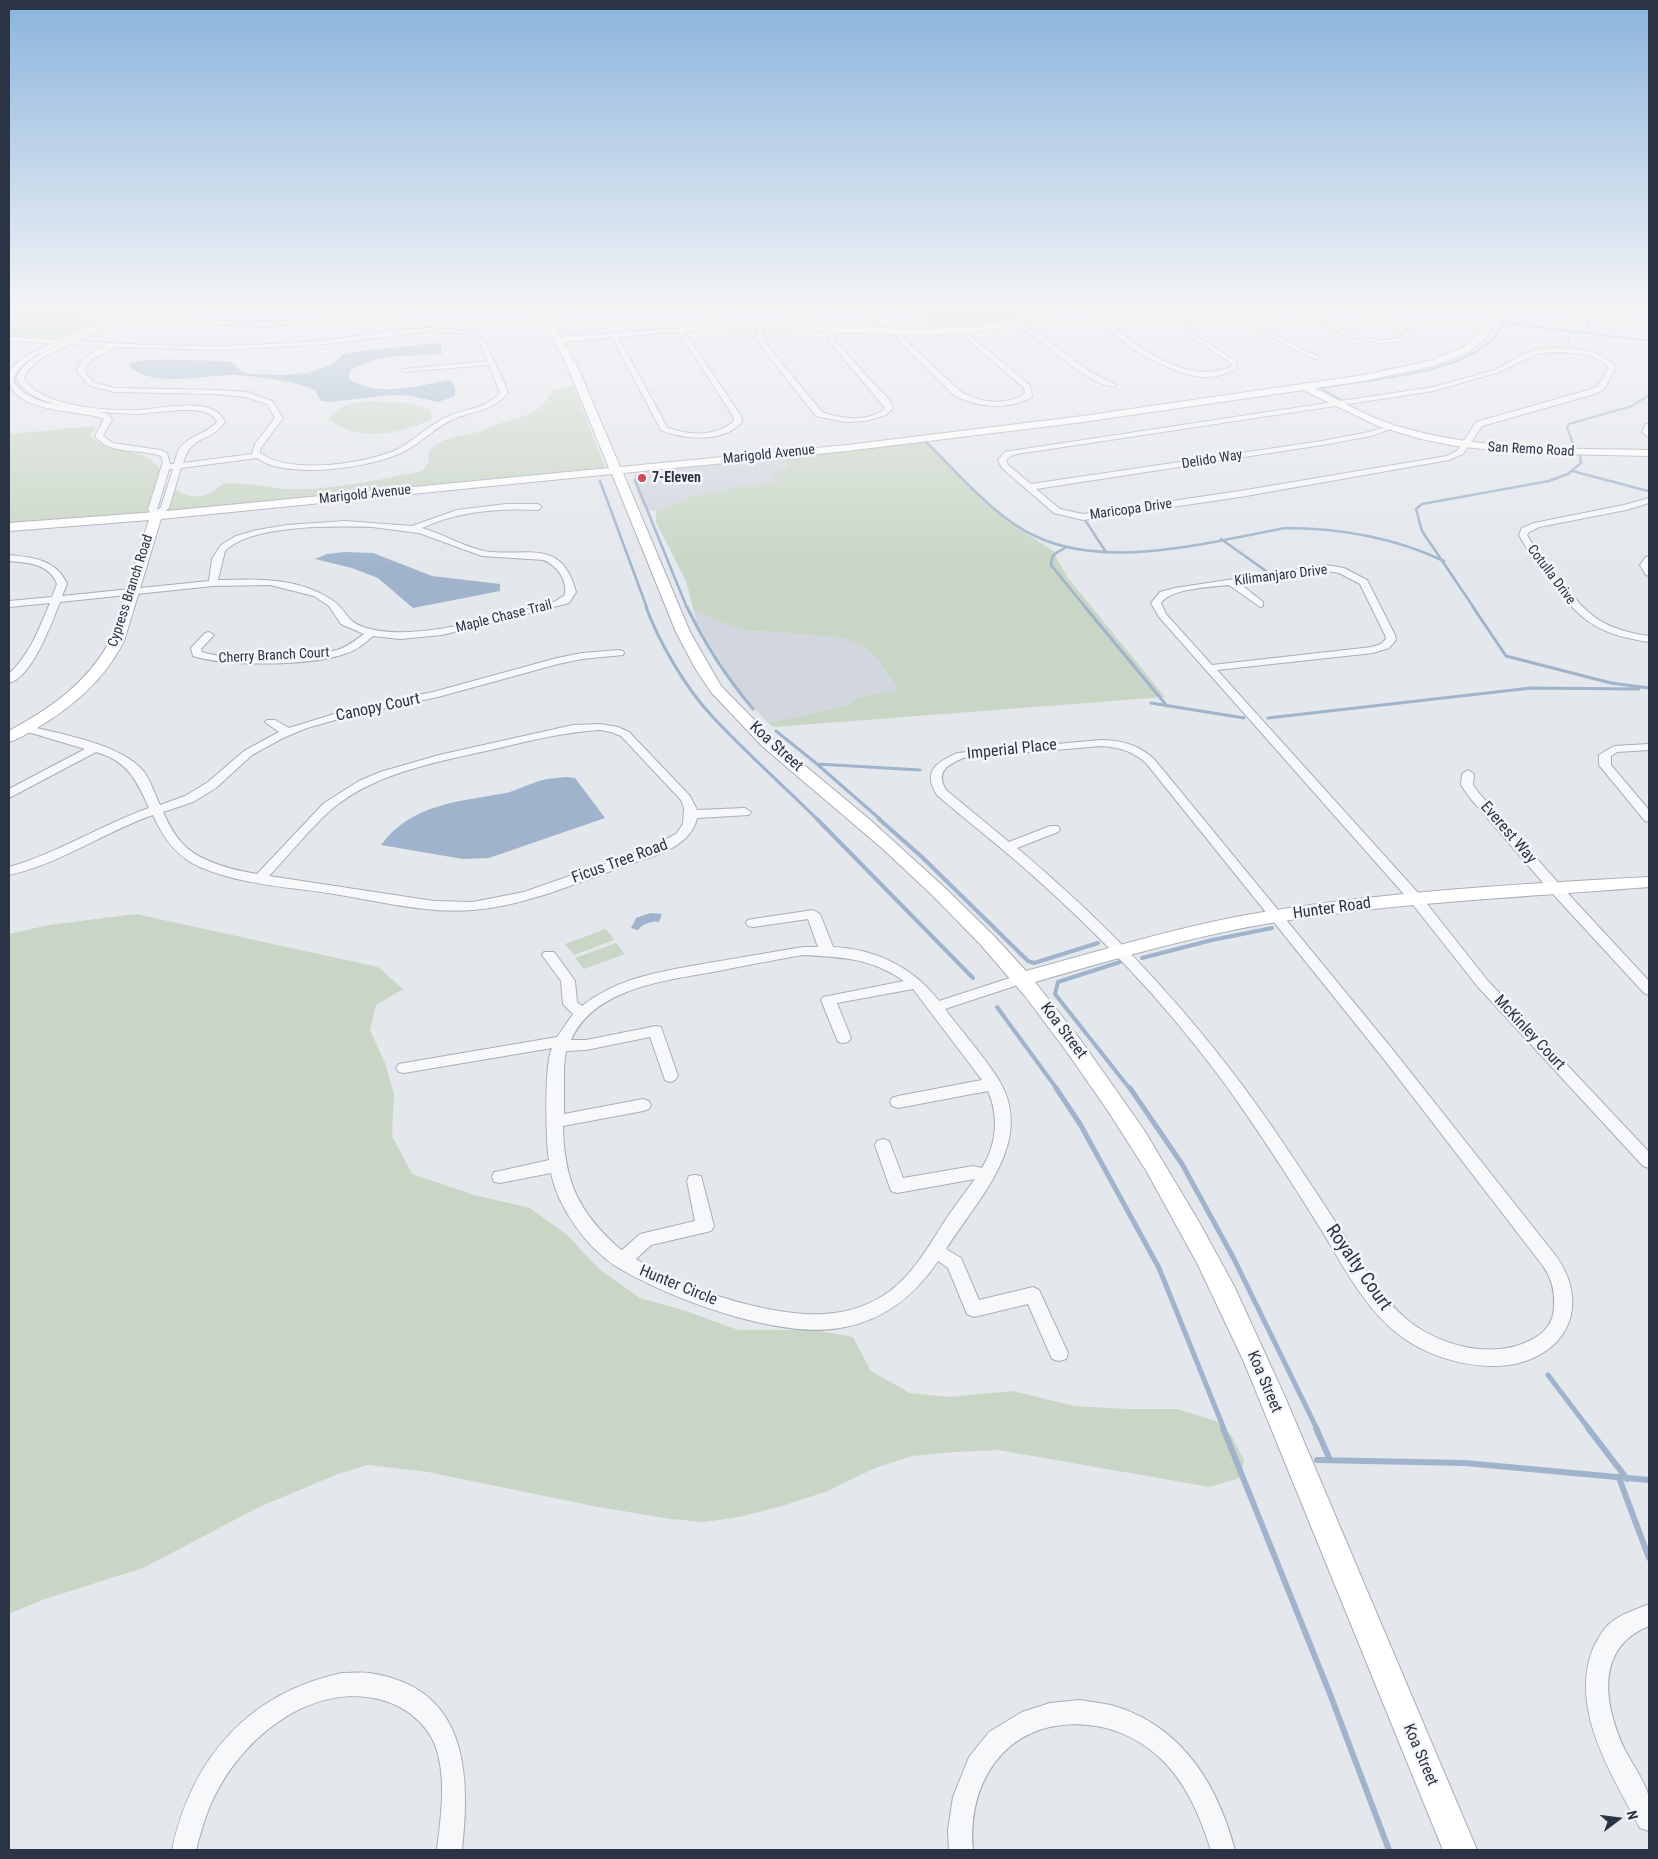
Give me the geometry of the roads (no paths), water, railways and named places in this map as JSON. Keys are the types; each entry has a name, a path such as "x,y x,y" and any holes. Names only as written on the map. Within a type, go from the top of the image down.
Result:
{"main road":[{"name":"Koa Street","path":"585,394 697,662 717,689 766,740 942,894 1022,979 1109,1095 1176,1202 1208,1260 1261,1373 1460,1850"},
{"name":"Marigold Avenue","path":"9,527 156,516 954,435 1248,394"},
{"name":"San Remo Road","path":"1319,394 1392,428 1466,445 1520,451 1649,453"},
{"name":"Cypress Branch Road","path":"9,737 64,703 98,672 117,641 156,516"},
{"name":"Hunter Road","path":"1022,979 1120,950 1195,931 1275,916 1415,898 1649,882"}],"street":[{"path":"20,394 40,403 105,416 108,421 100,434 102,441 113,445 147,449 161,453 167,459 152,509 156,516 165,508 183,449 192,441 217,429 221,422 219,417 210,412 194,409 134,412 74,406 45,398 38,394"},
{"path":"237,394 257,397 271,404 279,418 273,428 257,445 255,451 257,456 264,461 277,465 304,467 355,463 392,454 448,419 489,405 501,398 503,394"},
{"path":"646,394 664,428 676,433 693,435 716,433 731,429 736,425 738,418 722,394"},
{"path":"803,394 819,414 830,418 850,420 874,418 886,412 889,408 887,402 880,394"},
{"path":"959,394 964,398 994,403 1016,401 1029,394"},
{"path":"1339,404 1404,394"},
{"path":"1466,445 1475,428 1483,423 1585,394"},
{"name":"Maricopa Drive","path":"1339,404 1016,452 1005,456 1002,460 1004,464 1054,508 1075,516 1095,516 1445,459 1460,454 1466,445"},
{"path":"1649,426 1646,432 1649,436"},
{"name":"Delido Way","path":"1030,487 1313,444 1371,434 1392,428"},
{"path":"165,467 257,456"},
{"name":"Cotulla Drive","path":"1649,500 1626,507 1537,525 1525,530 1523,535 1557,583 1584,616 1609,629 1649,639"},
{"path":"413,529 436,517 454,513 515,506 538,507"},
{"name":"Maple Chase Trail","path":"9,604 213,583 260,582 303,589 328,601 350,625 370,633 400,636 434,634 565,602 571,595 565,572 558,563 546,555 481,552 413,529 379,524 348,524 308,533 266,531 243,537 222,549 218,555 213,583"},
{"path":"9,558 43,564 55,571 61,579 57,598 32,655 9,680"},
{"path":"43,564 60,558"},
{"path":"1649,559 1645,565 1649,573"},
{"name":"Kilimanjaro Drive","path":"1210,668 1373,650 1385,646 1391,640 1390,635 1367,587 1361,579 1347,572 1319,568 1171,592 1160,596 1156,603 1162,615 1415,898"},
{"path":"1232,582 1260,604"},
{"name":"Cherry Branch Court","path":"209,636 196,648 197,654 212,659 253,659 335,653 354,646 370,633"},
{"name":"Canopy Court","path":"9,871 26,871 114,825 198,794 212,785 248,754 288,732 334,717 434,695 557,661 582,656 619,653"},
{"path":"271,722 288,732"},
{"path":"260,878 328,806 363,784 384,775 439,758 582,727 608,728 625,734 686,800 692,814 745,812"},
{"name":"Ficus Tree Road","path":"25,728 113,754 134,768 143,780 171,839 194,859 226,872 444,906 487,904 527,896 666,847 684,833 692,820 692,814"},
{"name":"Imperial Place","path":"1120,950 1037,872 941,792 935,777 944,763 955,757 971,753 1091,743 1120,744 1140,752 1150,760 1275,916"},
{"path":"1649,747 1614,749 1605,755 1605,765 1649,818"},
{"path":"9,794 95,748"},
{"name":"Everest Way","path":"1468,774 1467,785 1474,795 1556,889"},
{"path":"1008,847 1054,829"},
{"path":"1556,889 1649,990"},
{"name":"McKinley Court","path":"1415,898 1483,984 1649,1162"},
{"path":"753,923 813,914 827,951"},
{"name":"Royalty Court","path":"1120,950 1180,1017 1248,1103 1277,1145 1367,1288 1381,1307 1397,1322 1429,1343 1472,1356 1509,1357 1527,1352 1542,1344 1554,1334 1559,1326 1564,1307 1561,1284 1551,1264 1388,1054 1275,916"},
{"name":"Hunter Circle","path":"827,951 850,953 877,960 898,970 916,984 936,1007 993,1084 1001,1103 1003,1133 999,1152 986,1175 936,1251 915,1279 895,1298 884,1305 844,1319 810,1323 775,1319 683,1292 650,1278 622,1260 594,1235 577,1212 564,1188 557,1166 556,1068 561,1043 570,1026 582,1013 606,995 647,979 790,953 827,951"},
{"path":"549,955 568,981 570,1004 582,1013"},
{"path":"936,1007 1022,979"},
{"path":"843,1038 828,1000 916,984"},
{"path":"404,1068 561,1043 586,1045 656,1032 670,1076"},
{"path":"898,1102 993,1084"},
{"path":"556,1122 643,1106"},
{"path":"882,1145 897,1186 973,1172 986,1175"},
{"path":"500,1177 557,1166"},
{"path":"622,1260 646,1240 705,1226 695,1181"},
{"path":"936,1251 955,1263 974,1309 1033,1295 1059,1353"},
{"path":"1649,1614 1629,1623 1618,1630 1611,1638 1604,1648 1599,1662 1598,1677 1602,1714 1608,1737 1649,1820"},
{"path":"184,1850 203,1793 226,1756 239,1741 267,1716 284,1704 318,1690 350,1684 378,1686 404,1695 429,1715 440,1729 446,1744 453,1778 454,1797 450,1850"},
{"path":"961,1850 960,1830 966,1794 976,1769 987,1752 1010,1730 1031,1719 1078,1711 1108,1715 1124,1721 1145,1732 1166,1748 1188,1770 1198,1787 1212,1817 1223,1850"}],"water":[{"path":"317,394 455,394 455,396 438,402 412,396 391,395 330,402 321,401"},
{"path":"344,552 373,553 432,576 500,584 500,591 413,608 378,578 352,568 315,559 327,554"},
{"path":"575,778 605,818 489,858 463,859 381,845 393,831 407,820 422,812 454,802 506,793 546,779"},
{"path":"650,913 662,914 659,922 648,923 638,930 631,928 636,918"}],"waterway":[{"path":"1331,394 1343,401"},
{"path":"1572,440 1567,428 1569,424 1632,406 1649,395"},
{"path":"1571,439 1575,448"},
{"path":"927,443 993,508 1022,529 1037,537 1065,547 1106,551"},
{"path":"1442,560 1422,531 1416,509 1422,504 1549,481 1568,474 1581,463 1580,456"},
{"path":"1572,471 1648,491"},
{"path":"635,480 687,608"},
{"path":"600,481 647,608"},
{"path":"1085,520 1106,551"},
{"path":"1223,540 1285,528 1306,528 1346,532 1386,540 1442,560"},
{"path":"1106,551 1160,550 1223,540"},
{"path":"1223,540 1266,571"},
{"path":"1065,548 1053,556 1051,565 1086,608"},
{"path":"1442,560 1474,608"},
{"path":"646,607 658,635 674,664 701,704 737,742 818,820"},
{"path":"687,607 717,660 753,709"},
{"path":"1085,607 1167,706"},
{"path":"1473,607 1506,656 1611,683 1649,688"},
{"path":"1268,718 1531,688 1639,689"},
{"path":"1151,703 1167,706"},
{"path":"1167,706 1244,718"},
{"path":"776,731 817,764"},
{"path":"817,764 920,770"},
{"path":"817,764 881,820"},
{"path":"879,819 922,857 1028,961 1034,963 1098,943"},
{"path":"818,820 973,978"},
{"path":"1142,958 1212,940 1272,928"},
{"path":"1120,962 1058,982 1055,994 1130,1089"},
{"path":"997,1007 1057,1089"},
{"path":"1056,1088 1080,1124 1159,1268 1224,1429"},
{"path":"1130,1088 1182,1164 1233,1257 1317,1429"},
{"path":"1548,1375 1589,1429"},
{"path":"1223,1428 1330,1694 1389,1850"},
{"path":"1316,1428 1330,1460"},
{"path":"1588,1428 1626,1478"},
{"path":"1317,1460 1465,1463 1626,1478"},
{"path":"1619,1478 1649,1558"},
{"path":"1626,1478 1649,1480"}],"place":[{"name":"7-Eleven","path":"642,478"}]}
